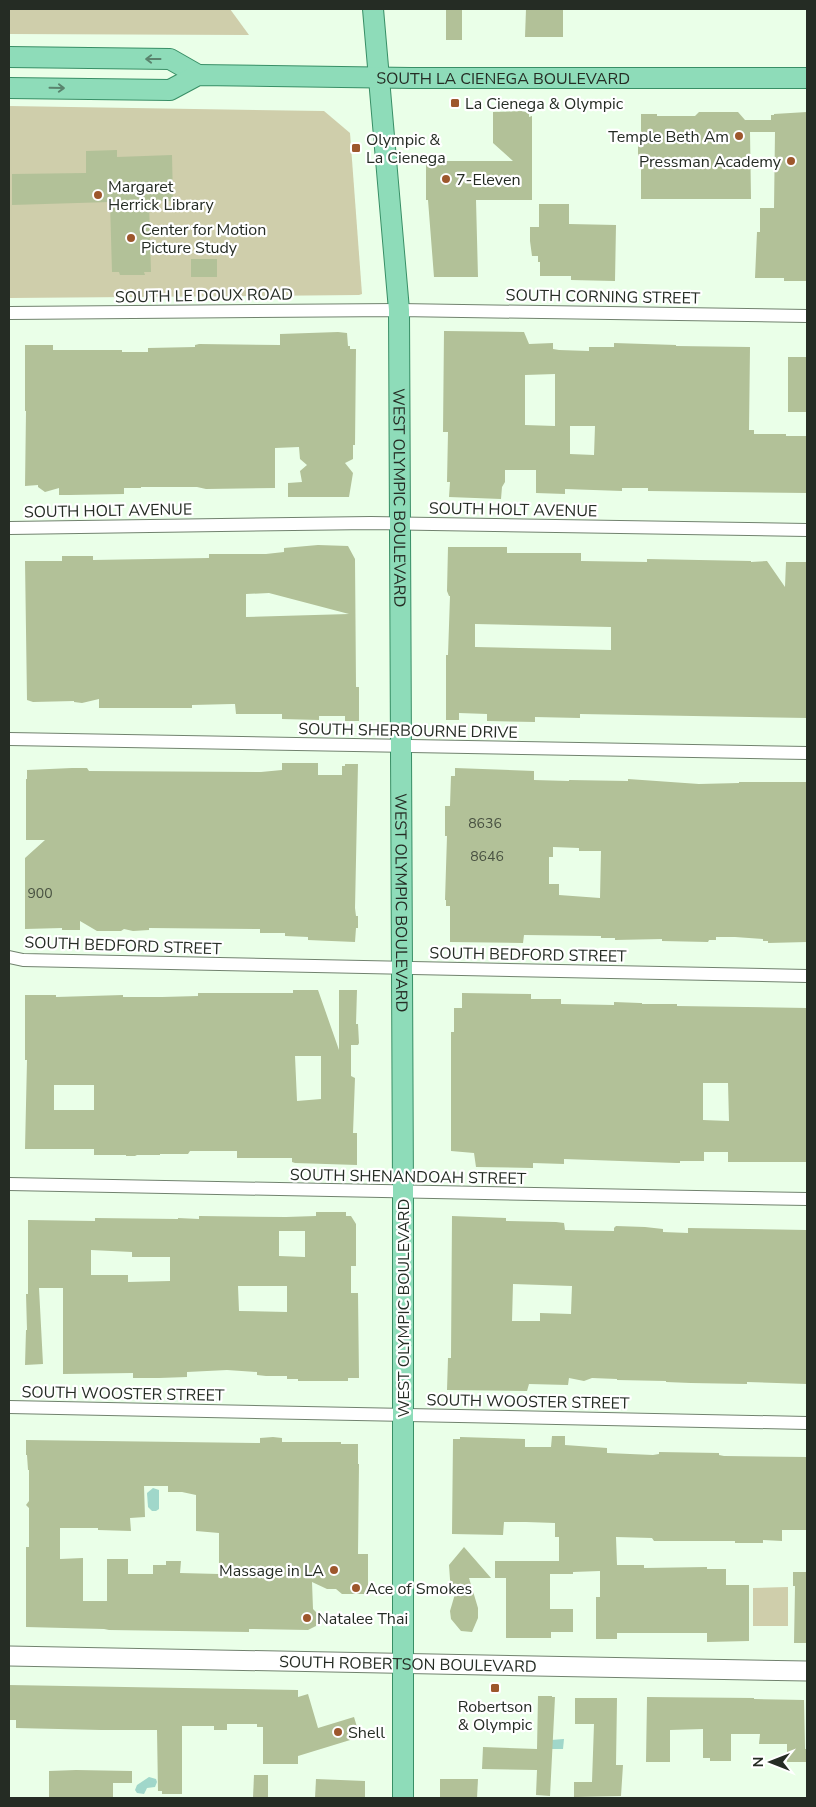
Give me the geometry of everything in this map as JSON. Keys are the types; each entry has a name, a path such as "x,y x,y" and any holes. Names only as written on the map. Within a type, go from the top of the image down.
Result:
{"main road":[{"name":"WEST OLYMPIC BOULEVARD","path":"373,9 399,310 403,1191 402,1798"},
{"name":"SOUTH LA CIENEGA BOULEVARD","path":"9,57 170,59 198,75 379,78 807,78"},
{"name":"SOUTH LA CIENEGA BOULEVARD","path":"9,88 170,90 198,75"},
{"name":"SOUTH ROBERTSON BOULEVARD","path":"9,1656 807,1670"}],"street":[{"name":"SOUTH LE DOUX ROAD","path":"9,313 399,310"},
{"name":"SOUTH CORNING STREET","path":"399,310 807,316"},
{"name":"SOUTH HOLT AVENUE","path":"9,528 400,523 807,530"},
{"name":"SOUTH SHERBOURNE DRIVE","path":"9,739 807,753"},
{"name":"SOUTH BEDFORD STREET","path":"9,957 22,960 807,976"},
{"name":"SOUTH SHENANDOAH STREET","path":"9,1184 807,1199"},
{"name":"SOUTH WOOSTER STREET","path":"9,1407 807,1423"}],"green space":[{"path":"9,9 230,9 249,35 9,34"},
{"path":"9,106 324,111 350,133 362,294 9,298"},
{"path":"788,1587 788,1626 753,1626 753,1588"}],"water":[{"path":"153,1488 159,1490 159,1509 156,1511 152,1511 148,1507 147,1493"},
{"path":"564,1739 563,1749 538,1749 551,1740"},
{"path":"149,1777 156,1779 155,1787 147,1788 144,1794 137,1793 135,1790 137,1785"}],"building":[{"path":"446,9 462,9 462,40 446,40"},
{"path":"526,9 563,9 563,37 525,37"},
{"path":"522,111 529,113 529,117 532,116 532,200 476,200 478,277 434,277 428,200 426,200 426,161 513,161 493,143 493,112"},
{"path":"699,112 738,112 745,120 771,120 771,115 774,114 807,112 807,281 784,281 784,278 755,278 757,232 760,232 760,208 774,208 775,132 750,132 751,199 641,199 641,156 638,156 638,138 641,138 641,114 695,116"},
{"name":"Center for Motion Picture Study","path":"117,150 117,157 172,155 173,201 149,201 151,272 144,272 145,275 120,275 119,272 112,272 110,202 12,205 12,174 86,173 86,151"},
{"path":"539,204 569,204 569,224 616,225 615,281 571,280 571,276 540,276 540,262 538,262 538,256 532,256 530,241 530,227 539,227"},
{"path":"191,259 217,259 217,277 191,277"},
{"path":"444,331 524,332 529,344 553,343 553,349 559,350 589,351 589,347 614,347 614,343 750,347 749,430 754,430 754,434 807,436 807,493 648,491 648,488 622,488 622,491 565,489 565,494 536,493 536,470 505,470 505,482 502,487 501,499 449,497 450,482 447,482 448,432 443,432","holes":["555,374 555,426 525,425 525,375","570,426 595,426 594,455 570,454"]},
{"path":"347,333 348,346 350,346 350,349 356,349 355,445 353,445 353,459 345,463 353,473 349,497 288,497 288,483 302,482 300,471 307,465 300,459 299,447 275,448 275,488 206,489 197,487 141,487 124,488 124,494 59,495 59,488 45,492 38,485 25,486 25,345 53,345 53,350 148,352 148,348 195,347 195,345 199,344 280,345 280,334"},
{"path":"788,357 807,357 807,412 788,412"},
{"path":"318,545 348,546 355,559 356,687 359,687 359,721 345,721 345,716 319,716 319,720 282,719 282,714 236,714 235,704 192,705 192,708 99,708 99,699 82,703 74,701 33,702 27,700 25,561 62,561 62,556 93,556 93,560 209,558 209,554 266,554 284,552 284,548","holes":["269,593 349,614 246,617 246,594"]},
{"path":"448,547 507,547 507,553 581,553 581,561 647,562 647,559 767,561 785,587 786,562 807,562 807,718 580,714 580,718 535,717 535,722 487,721 487,714 459,713 459,720 446,720 446,655 448,655 450,596 447,591","holes":["475,624 611,627 611,650 475,647"]},
{"path":"282,763 318,763 318,775 342,775 342,766 345,766 345,764 358,764 355,908 356,916 358,916 358,928 356,928 355,942 308,940 308,937 285,936 285,933 260,933 260,929 149,928 149,930 133,931 124,929 121,931 97,931 80,921 80,930 62,930 62,928 25,929 25,858 45,840 26,840 27,770 87,768 89,771 261,772 282,770"},
{"path":"455,768 534,771 534,780 628,781 628,779 699,784 807,782 807,942 768,943 768,941 763,941 763,939 735,937 716,937 716,940 709,940 708,942 662,941 662,939 615,940 615,938 601,938 601,936 524,935 523,943 450,942 450,906 446,906 445,900 447,836 445,836 445,806 450,806 451,776 455,776","holes":["553,847 579,848 579,851 601,851 600,898 559,895 559,884 549,884 549,857 553,857"]},
{"path":"293,990 318,990 339,1050 339,990 357,990 356,1024 358,1024 359,1043 358,1045 351,1045 351,1076 355,1078 353,1133 357,1133 357,1165 295,1163 292,1162 292,1158 237,1158 237,1151 190,1151 188,1154 126,1156 94,1155 94,1149 25,1149 27,1060 25,1060 25,995 56,995 56,997 123,995 123,997 162,997 198,996 198,993 293,993","holes":["295,1056 321,1056 321,1099 297,1101","54,1085 94,1085 94,1110 54,1110"]},
{"path":"462,993 531,994 531,999 561,999 561,1004 614,1005 614,1002 677,1004 677,1006 807,1008 807,1162 728,1162 728,1152 704,1152 704,1161 680,1161 680,1163 564,1159 564,1164 533,1163 533,1168 476,1167 474,1153 451,1151 451,1032 454,1032 454,1008 462,1008","holes":["703,1083 728,1083 729,1121 703,1120"]},
{"path":"316,1212 346,1212 346,1216 351,1216 356,1224 356,1266 351,1266 351,1293 358,1293 359,1378 348,1378 348,1381 298,1381 298,1379 287,1379 287,1376 266,1376 257,1375 257,1372 227,1370 187,1372 187,1377 159,1378 133,1378 133,1373 63,1374 63,1288 39,1288 43,1364 25,1365 27,1330 26,1294 28,1294 28,1220 95,1221 95,1218 199,1219 199,1216 316,1216","holes":["279,1231 305,1231 305,1257 279,1256","91,1250 132,1252 132,1257 170,1257 170,1281 128,1282 128,1275 91,1275","238,1286 287,1286 287,1312 239,1311"]},
{"path":"452,1216 506,1218 506,1221 556,1222 564,1223 565,1230 614,1231 616,1226 645,1227 663,1229 663,1232 688,1233 688,1228 807,1230 807,1384 691,1383 592,1378 584,1381 569,1378 568,1385 529,1384 527,1391 447,1390 448,1358 451,1358","holes":["513,1284 572,1286 571,1314 540,1313 540,1321 512,1321"]},
{"path":"552,1436 565,1436 565,1445 607,1448 607,1453 653,1455 659,1454 659,1452 719,1453 719,1455 724,1456 807,1457 807,1530 782,1530 782,1541 763,1540 763,1543 735,1543 735,1541 654,1541 652,1538 616,1537 617,1565 644,1565 644,1568 707,1567 707,1569 726,1569 726,1585 749,1585 749,1641 707,1642 707,1633 617,1633 617,1639 596,1639 596,1597 600,1597 600,1571 550,1574 550,1609 573,1609 573,1632 551,1632 551,1638 506,1638 506,1578 495,1578 495,1561 559,1561 559,1537 555,1537 555,1523 526,1522 504,1522 503,1535 452,1534 453,1439 460,1439 460,1437 525,1439 525,1447 551,1447"},
{"path":"260,1438 282,1438 282,1442 341,1442 341,1444 358,1444 358,1554 368,1554 368,1587 364,1594 342,1594 336,1589 327,1589 312,1582 313,1609 317,1613 316,1626 308,1630 249,1629 249,1632 26,1627 26,1547 29,1547 29,1508 26,1505 29,1501 29,1470 26,1440 260,1443","holes":["144,1486 168,1486 168,1492 196,1495 196,1531 219,1533 219,1574 180,1573 181,1561 166,1561 166,1565 153,1565 153,1574 128,1574 128,1559 107,1559 107,1601 83,1601 83,1558 60,1559 60,1528 98,1528 98,1530 131,1531 130,1518 145,1517"]},
{"path":"464,1547 491,1578 469,1578 478,1608 478,1618 472,1632 461,1631 451,1619 450,1611 455,1594 451,1594 449,1565"},
{"path":"793,1572 807,1572 807,1643 794,1643 795,1586 793,1586"},
{"path":"9,1685 298,1690 298,1697 308,1694 318,1728 354,1717 360,1737 298,1756 298,1764 263,1764 263,1727 257,1727 257,1724 227,1724 227,1730 214,1730 214,1726 182,1726 182,1794 162,1794 162,1791 158,1791 157,1730 16,1728 16,1720 9,1720"},
{"path":"538,1696 555,1697 550,1796 536,1795 537,1770 482,1769 483,1747 537,1749"},
{"path":"647,1697 804,1700 807,1762 787,1762 787,1744 759,1744 760,1734 731,1734 731,1761 710,1761 710,1758 703,1758 703,1729 670,1730 670,1762 646,1762"},
{"path":"575,1698 617,1698 616,1765 623,1765 621,1796 574,1797 574,1782 592,1782 594,1724 575,1724"},
{"path":"49,1771 132,1771 132,1783 113,1783 113,1798 49,1798"},
{"path":"254,1775 268,1775 268,1798 253,1798"},
{"path":"316,1779 365,1781 365,1798 315,1798"},
{"path":"440,1779 478,1779 477,1798 440,1798"}],"place":[{"name":"La Cienega & Olympic","path":"455,103"},
{"name":"Temple Beth Am","path":"739,136"},
{"name":"Olympic & La Cienega","path":"356,148"},
{"name":"Pressman Academy","path":"791,161"},
{"name":"7-Eleven","path":"446,179"},
{"name":"Margaret Herrick Library","path":"98,195"},
{"name":"Center for Motion Picture Study","path":"131,238"},
{"name":"Massage in LA","path":"334,1570"},
{"name":"Ace of Smokes","path":"356,1588"},
{"name":"Natalee Thai","path":"307,1618"},
{"name":"Robertson & Olympic","path":"495,1688"},
{"name":"Shell","path":"338,1732"}]}
